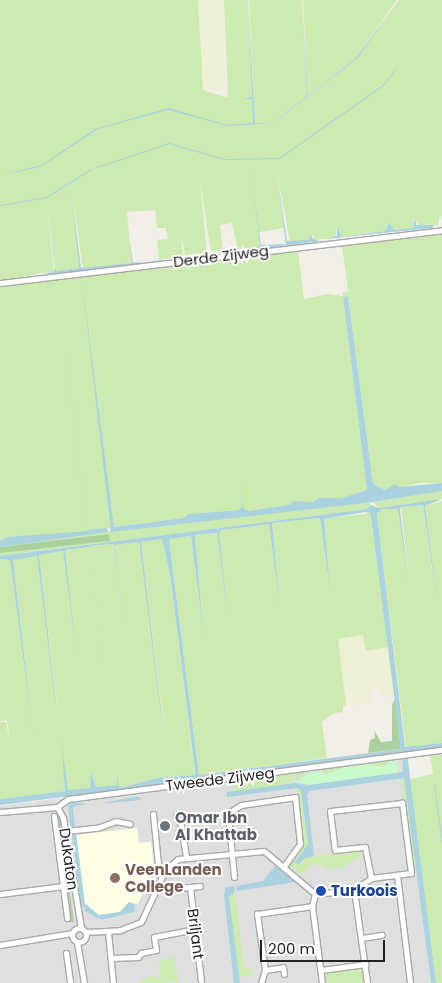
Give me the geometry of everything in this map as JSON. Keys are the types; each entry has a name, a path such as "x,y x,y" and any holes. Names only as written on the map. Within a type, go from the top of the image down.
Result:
{"street":[{"name":"Derde Zijweg","path":"0,283 442,230"},
{"name":"Tweede Zijweg","path":"0,812 56,807 68,799 442,750"},
{"path":"234,877 228,813 232,808 295,797 300,844 283,867"},
{"path":"84,983 80,942 86,934 132,927 141,922 165,870 172,862 186,858 264,851 315,894 354,890 371,878 411,873 402,803 330,811 335,850 365,847 371,878"},
{"name":"Dukaton","path":"56,807 71,831 78,928"},
{"path":"153,814 158,864 165,870"},
{"path":"54,816 67,918"},
{"path":"176,816 181,825 186,858"},
{"path":"71,831 116,821 130,824"},
{"path":"397,875 410,983"},
{"path":"0,894 18,894 63,886"},
{"name":"Briljant","path":"156,890 200,886"},
{"name":"Briljant","path":"190,887 202,980"},
{"path":"354,890 368,983"},
{"path":"315,894 312,906 322,983"},
{"path":"261,983 265,970 258,914 312,906"},
{"path":"0,945 72,935 78,928 86,934"},
{"path":"111,958 138,956 141,953 156,950 154,937 195,929"},
{"path":"108,932 113,983"},
{"path":"72,935 80,942"},
{"path":"362,938 382,935"},
{"path":"66,953 70,983"},
{"path":"321,970 366,964"},
{"path":"265,970 283,967 284,974"}],"shaded area":[{"path":"198,0 224,0 224,90 198,90"},
{"path":"364,635 366,651 388,647 395,696 385,697 378,688 369,687 371,702 346,705 337,639"},
{"path":"402,753 431,983 0,983 0,806"},
{"name":"VeenLanden College","path":"137,828 139,843 151,842 154,867 138,904 129,902 120,912 99,915 84,902 76,835"}],"green space":[{"path":"0,0 198,0 203,90 228,97 224,0 248,0 252,97 242,98 252,98 253,124 228,126 274,123 358,58 399,0 442,0 442,221 440,215 438,225 420,227 414,217 413,228 394,230 388,222 385,231 342,237 337,227 335,238 315,240 312,234 308,240 290,243 276,167 284,228 259,232 251,165 260,245 253,250 271,248 239,252 249,248 238,250 232,223 220,225 223,251 211,252 200,182 207,253 185,255 181,234 183,256 159,260 157,240 168,239 166,228 157,228 155,210 127,212 132,263 83,269 72,193 79,268 56,271 47,202 54,271 0,281"},
{"path":"249,0 302,0 307,96 273,123 255,123"},
{"path":"303,0 397,0 356,58 308,96"},
{"path":"442,232 442,483 420,483 385,490 373,484 348,296 343,297 367,490 341,498 319,498 312,502 249,511 243,508 240,486 242,506 239,510 189,514 183,518 113,527 85,296 112,528 50,536 8,537 0,541 0,286 298,250 304,299 328,294 343,296 343,292 348,291 342,245"},
{"path":"442,491 442,499 378,508 373,502"},
{"path":"368,501 371,505 367,509 0,556 0,547 62,537"},
{"path":"442,501 442,743 406,748 377,514 382,509 398,509 410,590 401,507 423,505 434,584 425,506"},
{"path":"370,513 388,647 366,651 363,635 338,639 346,705 343,706 343,712 334,713 322,722 327,758 199,775 169,539 191,536 204,636 195,535 217,533 229,625 219,533 222,530 269,523 280,606 272,523 320,518 330,590 324,519"},
{"path":"109,534 110,541 0,553 0,547"},
{"path":"162,539 170,574 195,775 157,778 124,787 119,786 118,779 117,785 96,787 91,772 90,788 68,791 61,738 66,791 0,799 0,722 6,722 10,742 7,720 0,721 0,559 10,560 34,738 13,560 37,555 61,735 39,555 63,551 77,656 65,550 89,547 102,659 89,546 114,544 126,643 115,545 139,542 168,758 141,542"},
{"path":"395,699 401,749 368,753 370,740 375,738 374,730 381,742 392,741 392,705"},
{"path":"442,753 442,983 436,983 410,779 433,774 430,755"},
{"path":"392,758 385,766 345,767 327,774 319,770 306,773 295,781 294,771"},
{"path":"392,758 396,760 398,773 309,785 295,783 313,770 327,774 345,767 367,764 381,767 388,765"},
{"path":"291,772 293,784 235,793 233,781"},
{"path":"404,777 417,872 412,873 401,778"},
{"path":"296,788 301,791 308,844 305,858 358,850 362,855 344,867 327,869 321,864 311,865 302,875 288,864 302,845"},
{"path":"59,814 74,922 70,922 56,815"},
{"path":"232,891 236,898 244,968 250,969 254,975 239,977 229,897"},
{"path":"174,958 179,982 141,983 141,979 155,976 161,979 159,960"},
{"path":"364,966 366,983 326,983 324,970 343,967 344,972 360,970"}],"water":[{"path":"248,0 255,123 273,123 307,96 302,0 308,96 356,58 399,0 358,58 274,123 228,126 168,110 98,129 44,165 0,175 42,165 95,129 169,108 227,125 253,123 252,99 242,99 252,97"},
{"path":"250,165 261,245 286,244 276,166 287,241 308,240 311,234 313,239 321,241 253,250 260,245"},
{"path":"71,188 81,268 132,263 129,238 133,262 146,263 39,276 54,271 55,268 47,202 56,271 79,268"},
{"path":"415,217 416,225 434,225 433,228 325,239 337,236 337,227 342,237 385,231 389,222 394,230 413,228"},
{"path":"82,281 114,527 183,518 189,514 239,510 242,506 240,485 243,508 249,511 289,505 294,501 312,502 319,498 341,498 367,490 343,297 348,296 373,484 385,490 395,484 399,487 442,483 442,491 373,502 111,532"},
{"path":"57,284 87,530 107,528 108,532 0,547 0,541 8,537 87,531"},
{"path":"442,499 425,506 437,601 423,505 401,507 400,510 410,592 398,509 382,509 377,514 405,747 442,743 442,748 407,753 436,983 431,983 404,778 310,791 307,794 314,856 305,858 298,865 295,862 308,844 301,791 298,788 227,797 227,792 295,783 309,785 403,772 402,753 0,805 0,799 65,791 61,738 68,790 90,788 91,772 96,787 117,785 117,776 119,786 124,787 157,778 195,775 195,771 170,574 162,539 141,542 167,758 139,542 115,545 126,643 114,544 89,546 104,666 89,547 65,550 77,657 63,551 39,555 60,735 37,556 13,560 34,739 10,560 0,559 0,556 367,509 371,505 378,508","holes":["365,512 370,513 401,749 199,775 169,539 191,536 204,637 195,535 217,533 229,625 219,533 222,530 269,524 280,607 272,523 320,518 330,590 324,519"]},
{"path":"133,797 140,797 141,800 99,804"},
{"path":"73,802 90,805 75,806 73,809 85,904 99,915 120,912 129,902 135,905 134,912 101,920 85,911 81,903 68,806"},
{"path":"275,866 296,882 237,891 236,886 263,881"},
{"path":"234,886 235,891 229,897 240,983 234,983 224,895 225,888"}],"waterway":[{"path":"96,167 169,143 224,159 279,158 383,85 396,68"},
{"path":"0,205 46,197 91,169"},
{"path":"151,261 180,259"},
{"path":"0,280 39,275"},
{"path":"434,784 442,844"}],"place":[{"name":"Omar Ibn Al Khattab","path":"165,826"},
{"name":"VeenLanden College","path":"115,878"},
{"name":"Turkoois","path":"321,891"}]}
